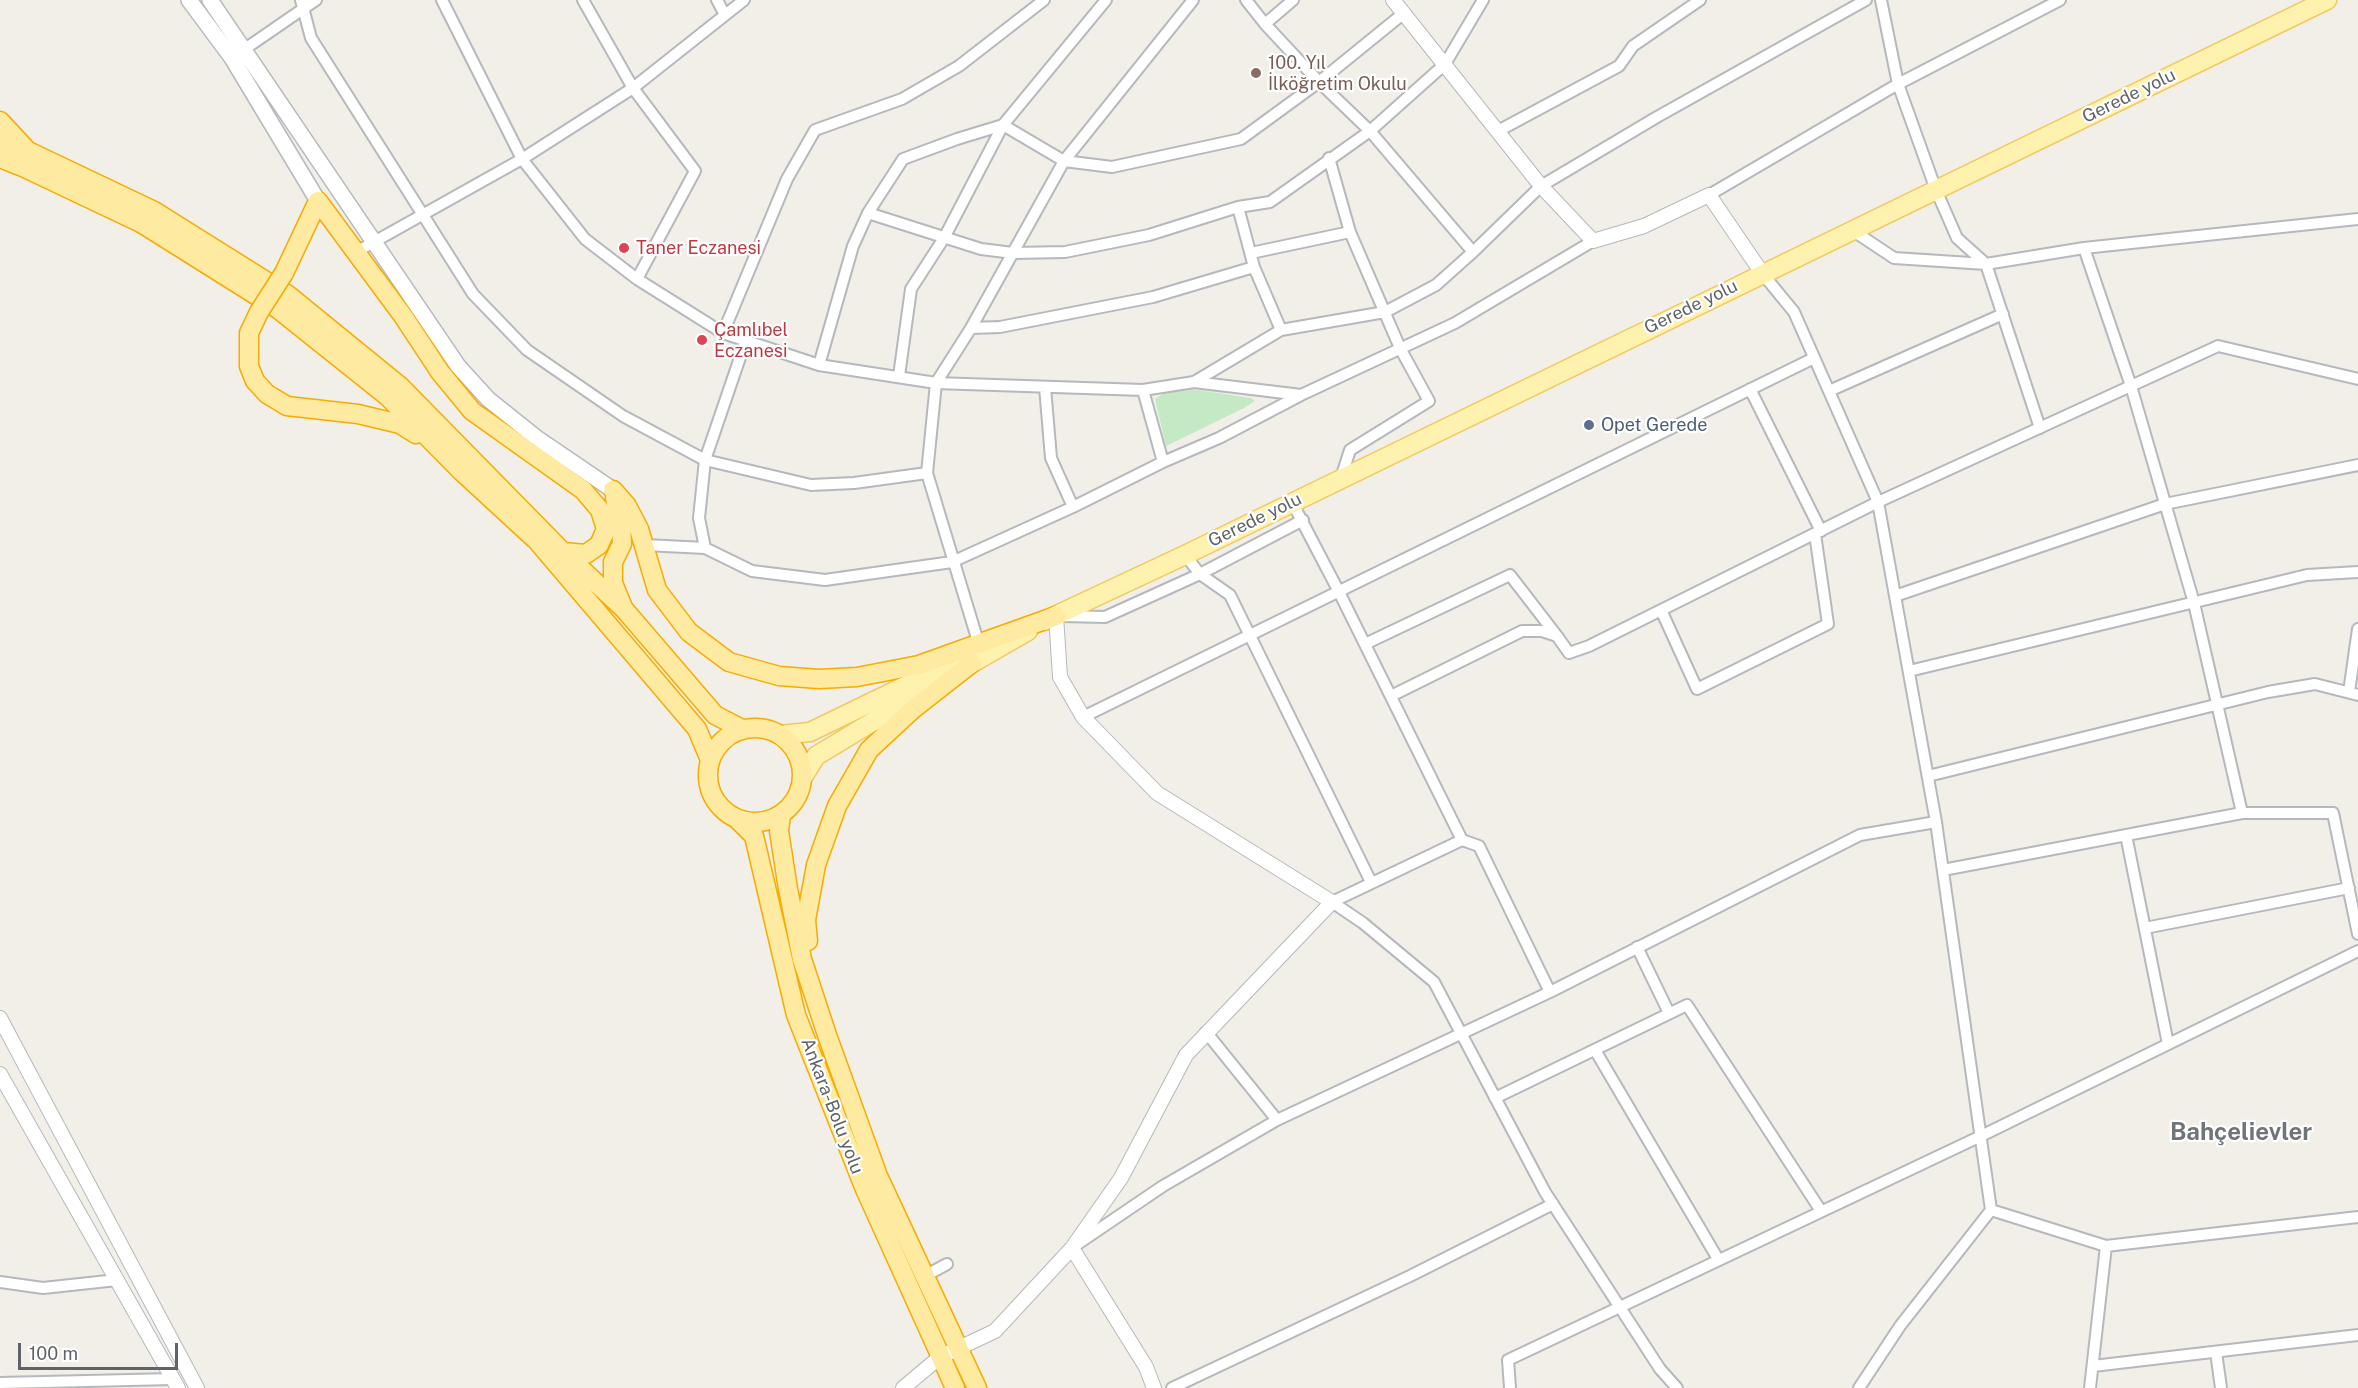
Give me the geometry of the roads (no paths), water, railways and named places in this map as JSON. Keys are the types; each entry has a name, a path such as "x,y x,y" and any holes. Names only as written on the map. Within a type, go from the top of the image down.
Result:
{"highway":[{"path":"0,121 28,151"},
{"path":"0,141 28,151 154,211 288,295 401,387 562,552 624,609 715,715 742,729"},
{"path":"0,158 141,223 278,309 387,396 461,471 537,541 697,729 710,760"},
{"path":"537,541 510,531 418,435 400,424 358,414 287,406 267,394 255,381 249,366 249,333 259,312 284,273 318,201 440,372 472,411 583,490 600,510 606,529 599,545 586,554 562,552"},
{"path":"612,490 621,524 621,544 613,562 613,583 624,609"},
{"path":"612,490 627,507 645,544 649,568 657,590 689,632 729,662 779,675 819,679 857,677 978,653 1056,616"},
{"path":"813,994 806,920 816,865 837,806 869,750 978,653"},
{"path":"755,727 768,729 780,735 798,753 803,777 800,792 792,805 781,815 758,822 736,818 724,811 709,788 710,760 717,746 728,736 742,729 755,727"},
{"name":"Ankara-Bolu yolu","path":"781,815 779,831 788,890 802,959 813,994 878,1176 977,1388"},
{"name":"Ankara-Bolu yolu","path":"736,818 754,836 796,1015 864,1187 955,1388"}],"main road":[{"path":"189,0 238,54 375,242 458,366 488,399 537,439 612,490"},
{"path":"210,0 318,201"},
{"name":"Gerede yolu","path":"1056,616 2327,0"},
{"path":"780,735 810,732 978,653"},
{"path":"803,777 816,756 978,653"}],"street":[{"path":"238,54 303,4 316,0"},
{"path":"442,0 522,159 585,239 637,279 723,333 819,365 936,383 1143,390 1194,382 1301,395"},
{"path":"583,0 633,88 695,171 637,279"},
{"path":"717,0 724,15"},
{"path":"356,252 522,159 633,88 744,0"},
{"path":"723,333 787,179 815,130 903,99 959,66 1044,0"},
{"path":"899,376 911,290 944,238 1003,125 1106,0"},
{"path":"978,653 927,473 936,383 970,328 1064,161 1194,0"},
{"path":"1246,0 1319,82 1370,131 1473,252"},
{"path":"1265,24 1293,0"},
{"path":"1393,0 1541,186 1593,241"},
{"path":"868,213 981,249 1013,253 1065,252 1149,235 1238,207 1270,202 1370,131 1445,64 1483,0"},
{"path":"1498,131 1619,66 1633,46 1700,0"},
{"path":"1194,382 1281,330 1385,312 1436,285 1541,186 1657,117 1866,0"},
{"path":"1881,0 1898,84 1936,190 1957,238 1986,264 2040,428"},
{"path":"645,544 705,548 752,571 825,580 952,562 1073,507 1163,462 1219,438 1301,395 1455,323 1593,241 1644,226 1709,195 1898,84 2060,0"},
{"path":"303,4 311,38 473,294 527,350 623,416 705,460 811,485 854,483 927,473"},
{"path":"819,365 853,246 868,213 903,159 1003,125 1064,161 1112,167 1241,139 1319,82 1404,13"},
{"path":"1329,158 1350,232 1400,348 1429,401 1350,450 1341,478"},
{"path":"1709,195 1762,273 1794,312 1878,502 1936,822 1992,1210 1900,1326 1859,1388"},
{"path":"1238,207 1254,267 1281,330"},
{"path":"1852,230 1894,258 1986,264 2084,248 2358,219"},
{"path":"1251,253 1350,232"},
{"path":"2084,248 2131,386 2194,603 2242,813"},
{"path":"970,328 1000,327 1153,297 1254,267"},
{"path":"1829,391 2003,314"},
{"path":"705,548 699,518 705,460 746,340"},
{"path":"1365,644 1510,575 1569,653 1589,646 1878,502 2218,346 2358,379"},
{"path":"1083,717 1814,358"},
{"path":"1045,387 1051,458 1073,507"},
{"path":"1661,610 1697,689 1828,624 1818,532 1750,389"},
{"path":"1143,390 1163,462"},
{"path":"1895,596 2165,504 2358,465"},
{"path":"1292,502 1339,591 1462,840"},
{"path":"1303,520 1200,574 1106,617 1056,616 1060,677 1083,717 1157,793 1363,923 1434,982 1553,1204 1660,1369 1677,1388"},
{"path":"1185,555 1200,574 1230,595 1371,882"},
{"path":"1909,671 2307,575 2358,572"},
{"path":"1928,776 2268,692 2315,684 2353,694 2358,629"},
{"path":"1391,696 1522,631 1542,631 1557,636"},
{"path":"1943,870 2242,813 2333,813 2358,934"},
{"path":"1072,1248 1163,1186 1277,1120 1550,992 1860,835 1936,822"},
{"path":"2126,835 2168,1044"},
{"path":"903,1388 940,1357 995,1331 1072,1248 1121,1178 1186,1054 1332,902 1462,840 1479,846 1550,992"},
{"path":"2145,928 2349,888"},
{"path":"1637,947 1669,1013"},
{"path":"1510,1388 1508,1360 1981,1136 2358,951"},
{"path":"1496,1098 1687,1005 1821,1211"},
{"path":"0,1018 197,1388"},
{"path":"1206,1032 1277,1120"},
{"path":"1595,1050 1718,1259"},
{"path":"0,1074 176,1383 0,1383"},
{"path":"1172,1388 1410,1276 1553,1204"},
{"path":"1992,1210 2106,1246 2358,1217"},
{"path":"2090,1388 2106,1246"},
{"path":"1072,1248 1146,1367 1154,1388"},
{"path":"924,1276 947,1264"},
{"path":"0,1282 43,1288 117,1280"},
{"path":"2093,1366 2358,1335"},
{"path":"2216,1352 2221,1388"}],"place":[{"name":"100. Yıl İlköğretim Okulu","path":"1256,73"},
{"name":"Taner Eczanesi","path":"624,248"},
{"name":"Çamlıbel Eczanesi","path":"702,340"},
{"name":"Opet Gerede","path":"1589,425"}],"district":[{"name":"Bahçelievler","path":"2241,1133"}]}
